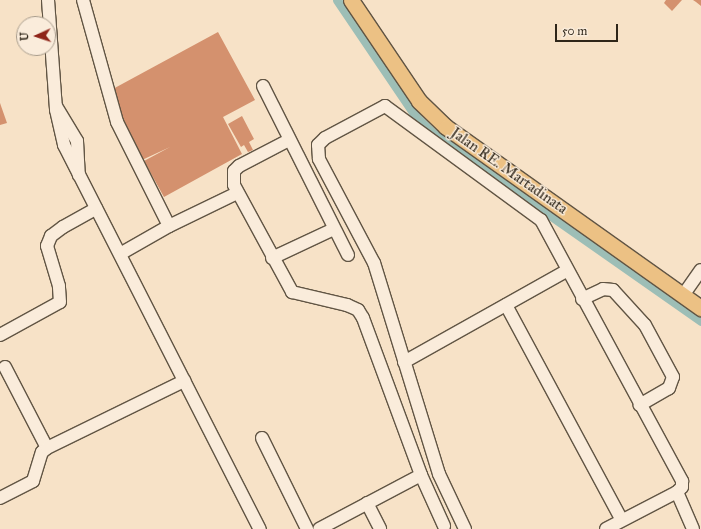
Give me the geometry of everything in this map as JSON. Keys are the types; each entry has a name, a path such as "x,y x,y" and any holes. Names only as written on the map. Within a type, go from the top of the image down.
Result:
{"main road":[{"name":"Jalan RE. Martadinata","path":"351,0 419,101 446,127 684,294 701,308"}],"lane":[{"path":"48,0 58,129 79,176 260,529"},
{"path":"83,0 117,122 169,226"},
{"path":"264,86 289,140 348,255"},
{"path":"465,529 439,474 374,263 328,180 317,150 325,138 379,108 391,109 431,143 534,213 682,481 682,487 677,492 606,529"},
{"path":"289,140 234,171 238,193 272,258 292,292 347,305 361,314 421,475 444,526"},
{"path":"120,254 169,226 238,193"},
{"path":"0,335 60,302 60,286 47,246 51,236 63,227 96,209"},
{"path":"272,258 334,229"},
{"path":"684,294 701,270"},
{"path":"404,362 566,271"},
{"path":"582,299 603,289 613,290 645,324 673,377 669,388 640,405"},
{"path":"506,305 622,520"},
{"path":"5,367 46,448"},
{"path":"0,498 33,481 42,452 46,448 184,381"},
{"path":"262,438 307,529"},
{"path":"319,529 421,475"},
{"path":"677,492 693,529"},
{"path":"367,503 380,529"}],"building":[{"path":"666,0 682,0 672,11 664,3"},
{"path":"693,0 701,0 701,6 696,2"},
{"path":"218,32 255,100 223,117 242,154 164,197 144,161 170,147 142,160 113,105 111,90"},
{"path":"0,103 7,123 0,125"},
{"path":"242,116 254,139 249,142 253,150 248,152 244,145 241,147 228,124"}],"waterway":[{"path":"337,0 417,118 434,134 701,321"}]}
